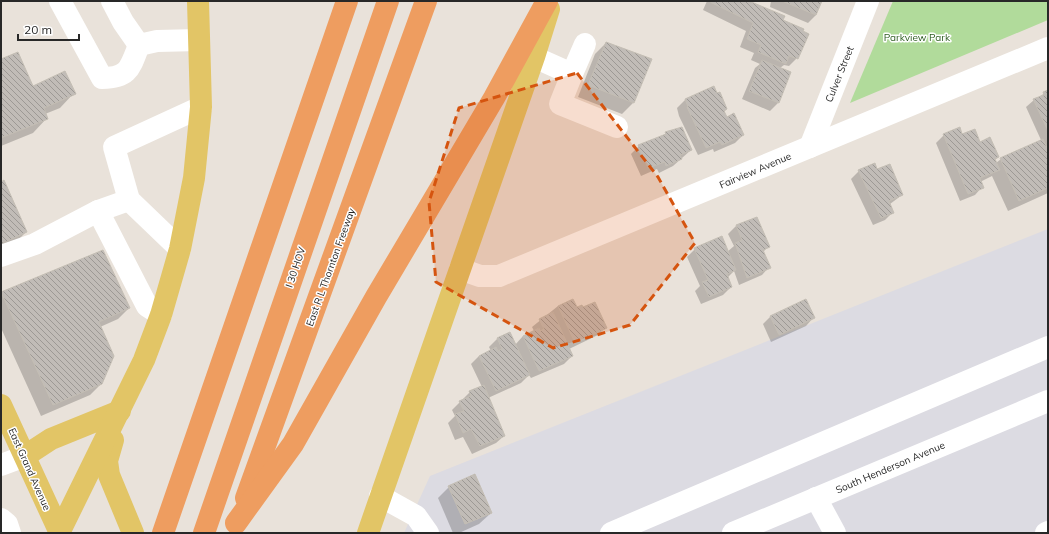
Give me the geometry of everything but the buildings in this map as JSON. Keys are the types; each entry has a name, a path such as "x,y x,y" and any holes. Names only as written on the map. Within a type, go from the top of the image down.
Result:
{"highway":[{"path":"164,533 348,1"},
{"name":"I 30 HOV","path":"194,533 377,1"},
{"name":"I 30 HOV","path":"204,533 388,1"},
{"name":"East R L Thornton Freeway","path":"235,528 426,1"},
{"path":"235,528 293,444 376,297 494,98 547,1"}],"main road":[{"path":"59,533 144,360 161,315 180,249 194,178 201,107 198,1"},
{"path":"368,533 534,57 551,1"},
{"name":"East Grand Avenue","path":"1,405 59,533"},
{"path":"25,456 51,439 120,411"},
{"path":"120,411 107,461 109,475 133,533"}],"street":[{"path":"60,1 102,78 116,78 128,72 140,45"},
{"path":"112,1 123,22 140,45"},
{"name":"Culver Street","path":"810,147 868,1"},
{"path":"140,45 157,42 199,40"},
{"path":"585,44 560,104 617,127"},
{"name":"Fairview Avenue","path":"460,269 480,276 499,276 1048,48"},
{"path":"534,57 572,74"},
{"path":"180,249 129,200 114,147 201,107"},
{"path":"1,256 35,244 98,211 129,200"},
{"path":"98,211 147,306 161,315"},
{"path":"611,533 1048,347"},
{"name":"South Henderson Avenue","path":"733,533 1048,401"},
{"path":"1,465 25,456"},
{"path":"380,496 416,516 428,533"},
{"path":"816,498 835,533"},
{"path":"1,519 7,524 10,533"}],"highlighted area":[{"path":"577,73 658,177 695,243 630,325 553,348 436,282 429,202 459,108"}],"shaded area":[{"path":"1048,229 1048,533 404,533 430,476"}],"green space":[{"name":"Parkview Park","path":"893,1 1048,1 1048,20 850,103"}]}
